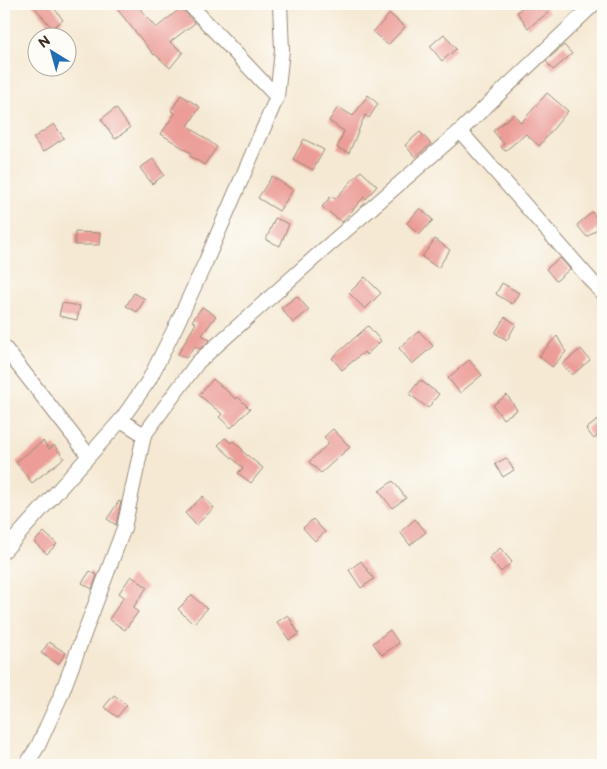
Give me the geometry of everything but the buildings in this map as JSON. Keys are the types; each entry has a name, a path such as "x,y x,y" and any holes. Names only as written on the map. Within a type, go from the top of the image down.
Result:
{"street":[{"path":"189,4 277,96"},
{"path":"4,550 121,420 149,380 206,262 277,96 282,50 280,4"},
{"path":"26,765 38,746 61,695 124,528 144,434 198,362 460,131 594,4"},
{"path":"460,131 603,294"},
{"path":"4,347 89,456"},
{"path":"121,420 144,434"}]}
